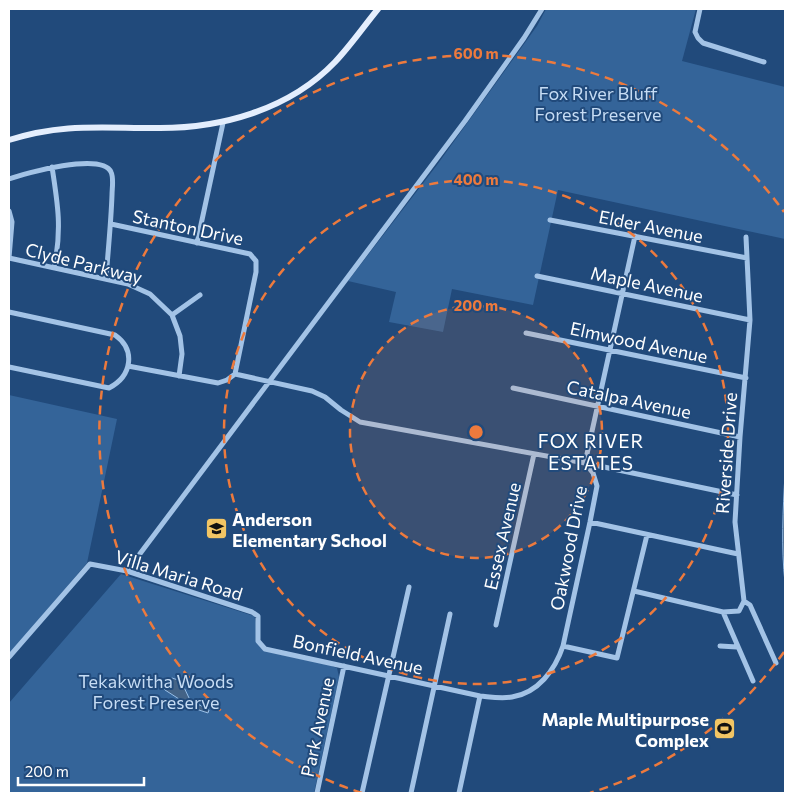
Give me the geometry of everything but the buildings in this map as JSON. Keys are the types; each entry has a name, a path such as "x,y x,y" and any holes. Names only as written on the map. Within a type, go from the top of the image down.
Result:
{"main road":[{"path":"9,140 57,128 157,128 223,123 265,109 311,84 334,63 378,9"}],"street":[{"path":"127,571 465,121 524,38 542,9"},
{"path":"700,9 696,28 696,36 700,40 764,62"},
{"path":"197,243 223,123"},
{"path":"9,179 52,167 98,164 107,166 112,173 111,224 106,279"},
{"path":"52,167 59,209 59,246 54,268"},
{"path":"9,211 12,222 9,258"},
{"name":"Elder Avenue","path":"550,220 747,258"},
{"name":"Stanton Drive","path":"111,224 250,254 256,261 256,272 235,374"},
{"name":"Oakwood Drive","path":"480,696 512,697 531,690 552,669 563,646 596,486 593,473 585,463 635,236"},
{"name":"Riverside Drive","path":"746,237 750,320 735,522 744,601 750,605 776,663"},
{"name":"Clyde Parkway","path":"9,258 128,284 150,294 172,315 180,336 182,354 179,376"},
{"name":"Maple Avenue","path":"538,276 750,320"},
{"path":"172,315 200,295"},
{"path":"9,312 115,335 122,340 128,349 128,366 122,378 109,388 9,367"},
{"name":"Elmwood Avenue","path":"526,333 746,378"},
{"path":"128,366 218,383 227,380 235,374 312,391 325,397 340,410 360,422 585,463 737,495"},
{"name":"Catalpa Avenue","path":"512,388 740,437"},
{"name":"Essex Avenue","path":"496,625 534,454"},
{"path":"590,522 738,554"},
{"path":"563,646 617,658 647,535"},
{"name":"Villa Maria Road","path":"9,657 90,564 127,571 252,612 258,616"},
{"path":"362,793 409,587"},
{"path":"634,591 722,612 739,611 744,601"},
{"path":"722,612 753,681"},
{"path":"411,793 450,614"},
{"name":"Bonfield Avenue","path":"258,616 258,641 265,648 480,696"},
{"path":"720,646 737,647"},
{"name":"Park Avenue","path":"317,793 344,666"},
{"path":"459,793 480,696"}],"green space":[{"name":"Fox River Bluff Forest Preserve","path":"546,9 696,9 682,61 785,87 785,239 558,190 533,305 452,289 443,332 389,322 396,292 348,281 437,165 537,26"},
{"path":"9,395 117,419 87,563 9,655"},
{"name":"Tekakwitha Woods Forest Preserve","path":"121,574 254,616 258,644 265,651 337,668 339,677 314,793 9,793 9,703"}],"shaded area":[{"path":"785,474 785,583 783,515"},
{"path":"172,678 181,681 190,700 209,710 208,713 193,708 165,690 163,687 164,683"}],"place":[{"name":"Anderson Elementary School","path":"216,529"},
{"name":"Maple Multipurpose Complex","path":"725,729"}],"district":[{"name":"FOX RIVER ESTATES","path":"591,451"}]}
